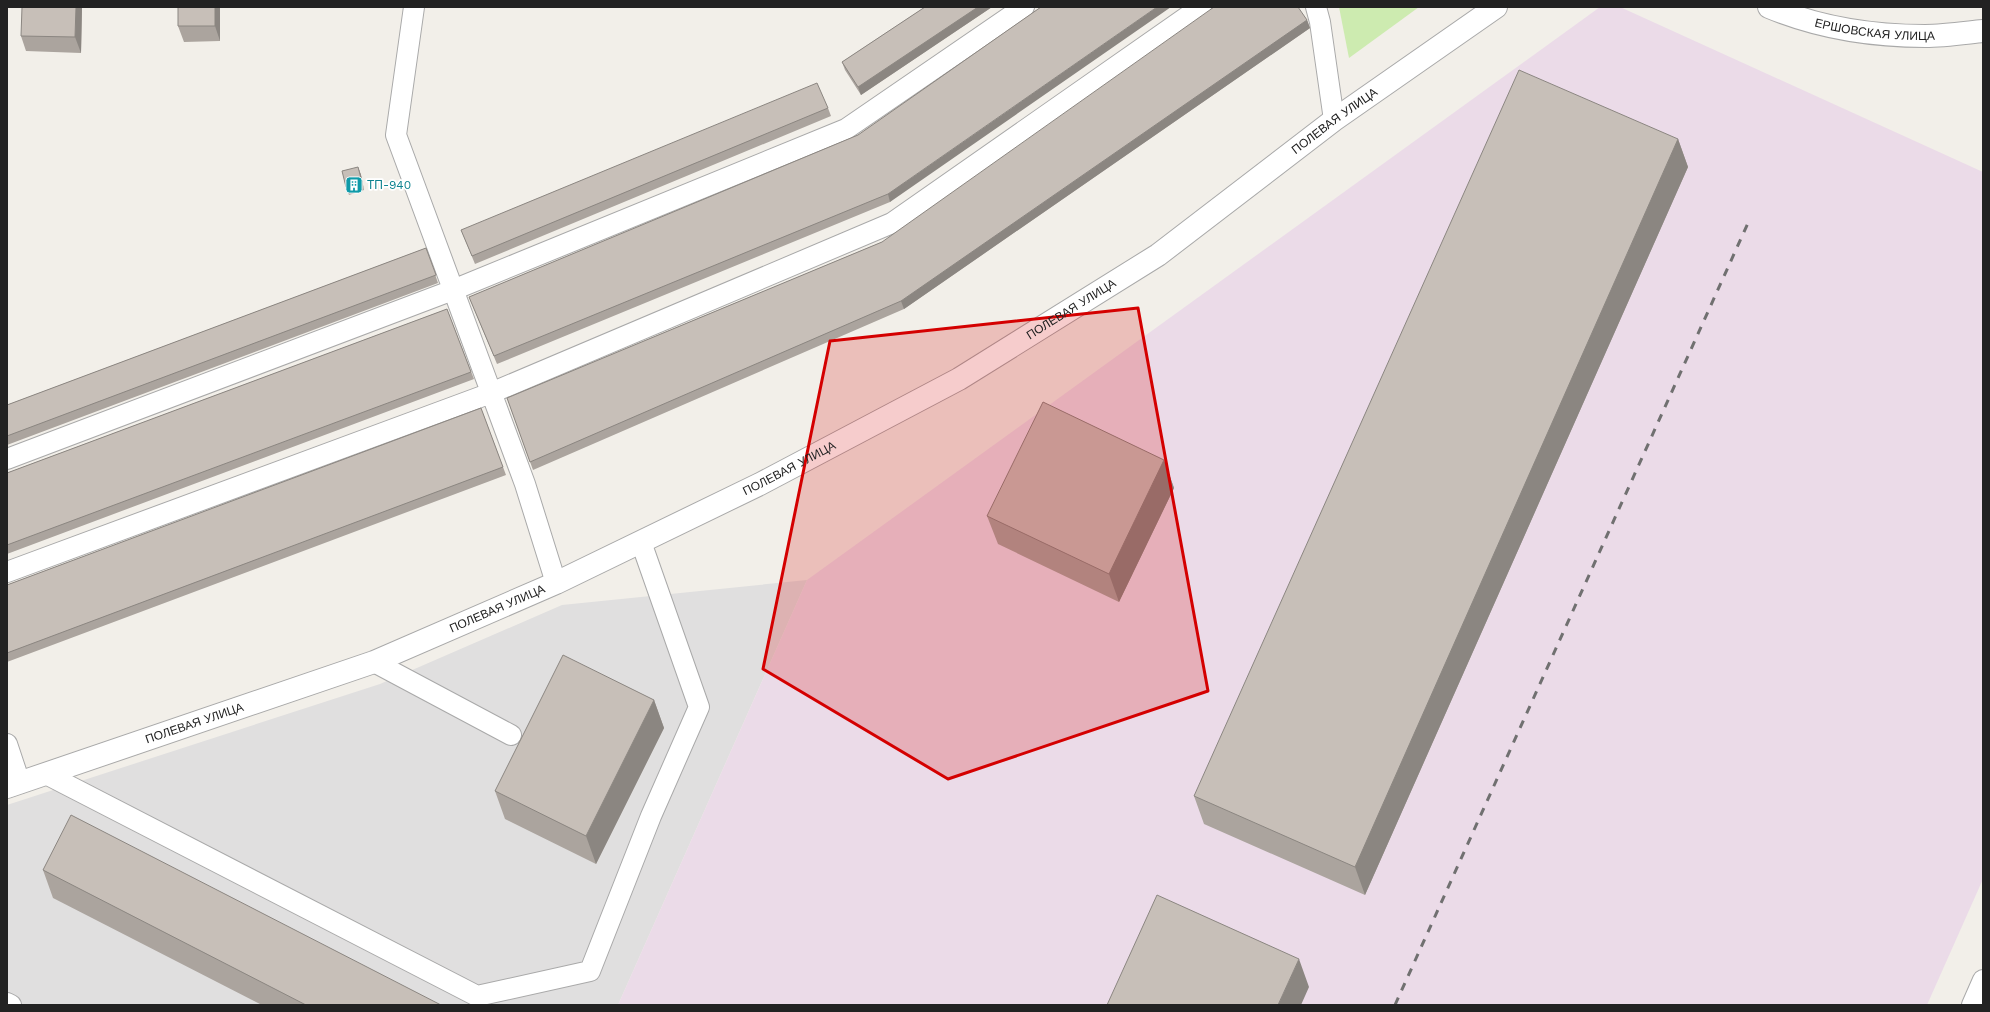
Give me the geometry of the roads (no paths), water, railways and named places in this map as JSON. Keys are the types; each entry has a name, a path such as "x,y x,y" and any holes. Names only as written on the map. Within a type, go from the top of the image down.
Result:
{"street":[{"name":"ПОЛЕВАЯ УЛИЦА","path":"14,785 374,662 556,583 760,484 959,379 1158,255 1334,120 1496,7"},
{"name":"ЕРШОВСКАЯ УЛИЦА","path":"1769,7 1796,18 1861,32 1925,36 1983,32"}],"lane":[{"path":"414,7 396,135 524,484 556,583"},
{"path":"7,459 453,290 846,129 1024,7"},
{"path":"7,572 491,392 892,223 1201,7"},
{"path":"1316,7 1320,22 1334,120"},
{"path":"46,774 477,996 590,970 651,816 699,707 641,542"},
{"path":"374,662 511,734"},
{"path":"7,744 14,785"},
{"path":"1972,1005 1983,980"},
{"path":"7,1003 11,1005"}],"railway":[{"path":"1395,1005 1748,223"}],"place":[{"name":"ТП-940","path":"354,185"}]}
